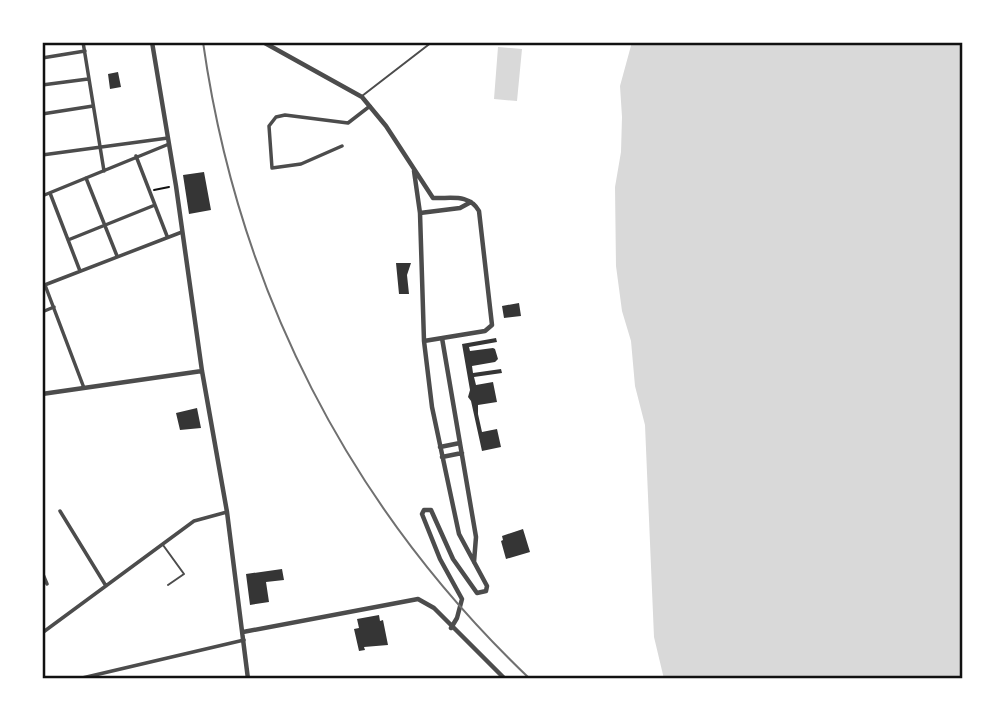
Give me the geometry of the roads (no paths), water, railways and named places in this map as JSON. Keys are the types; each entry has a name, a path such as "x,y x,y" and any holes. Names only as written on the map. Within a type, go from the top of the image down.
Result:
{"street":[{"path":"83,42 104,171"},
{"path":"152,42 202,371 227,512 248,679"},
{"path":"263,42 362,97 386,125 433,198 456,197 471,202 479,211 494,322 485,331 424,341"},
{"path":"42,58 85,51"},
{"path":"42,85 88,79"},
{"path":"42,114 93,106"},
{"path":"342,146 300,164 272,168 269,126 276,117 285,115 348,123 370,106"},
{"path":"42,155 169,141"},
{"path":"42,196 169,141"},
{"path":"136,156 167,236"},
{"path":"414,172 420,213 424,341 432,407 459,534 487,586 482,594 477,593 453,559 431,510 424,510 422,514 436,551 462,599 451,628"},
{"path":"86,178 117,256"},
{"path":"51,193 80,271"},
{"path":"420,213 460,208 471,202"},
{"path":"68,240 155,205"},
{"path":"85,389 44,286 182,232"},
{"path":"42,312 54,307"},
{"path":"442,338 476,537 474,563"},
{"path":"42,394 202,371"},
{"path":"440,447 460,443"},
{"path":"442,457 462,453"},
{"path":"60,511 106,586"},
{"path":"42,623 44,632 194,521 227,512"},
{"path":"42,572 47,584"},
{"path":"243,632 418,599 434,608 451,628 505,679"},
{"path":"78,679 244,640"}],"lane":[{"path":"362,97 432,42"},
{"path":"162,544 184,574 168,585"}],"railway":[{"path":"203,42 220,133 243,222 274,307 312,389 356,467 407,542 465,612 530,679"}]}
